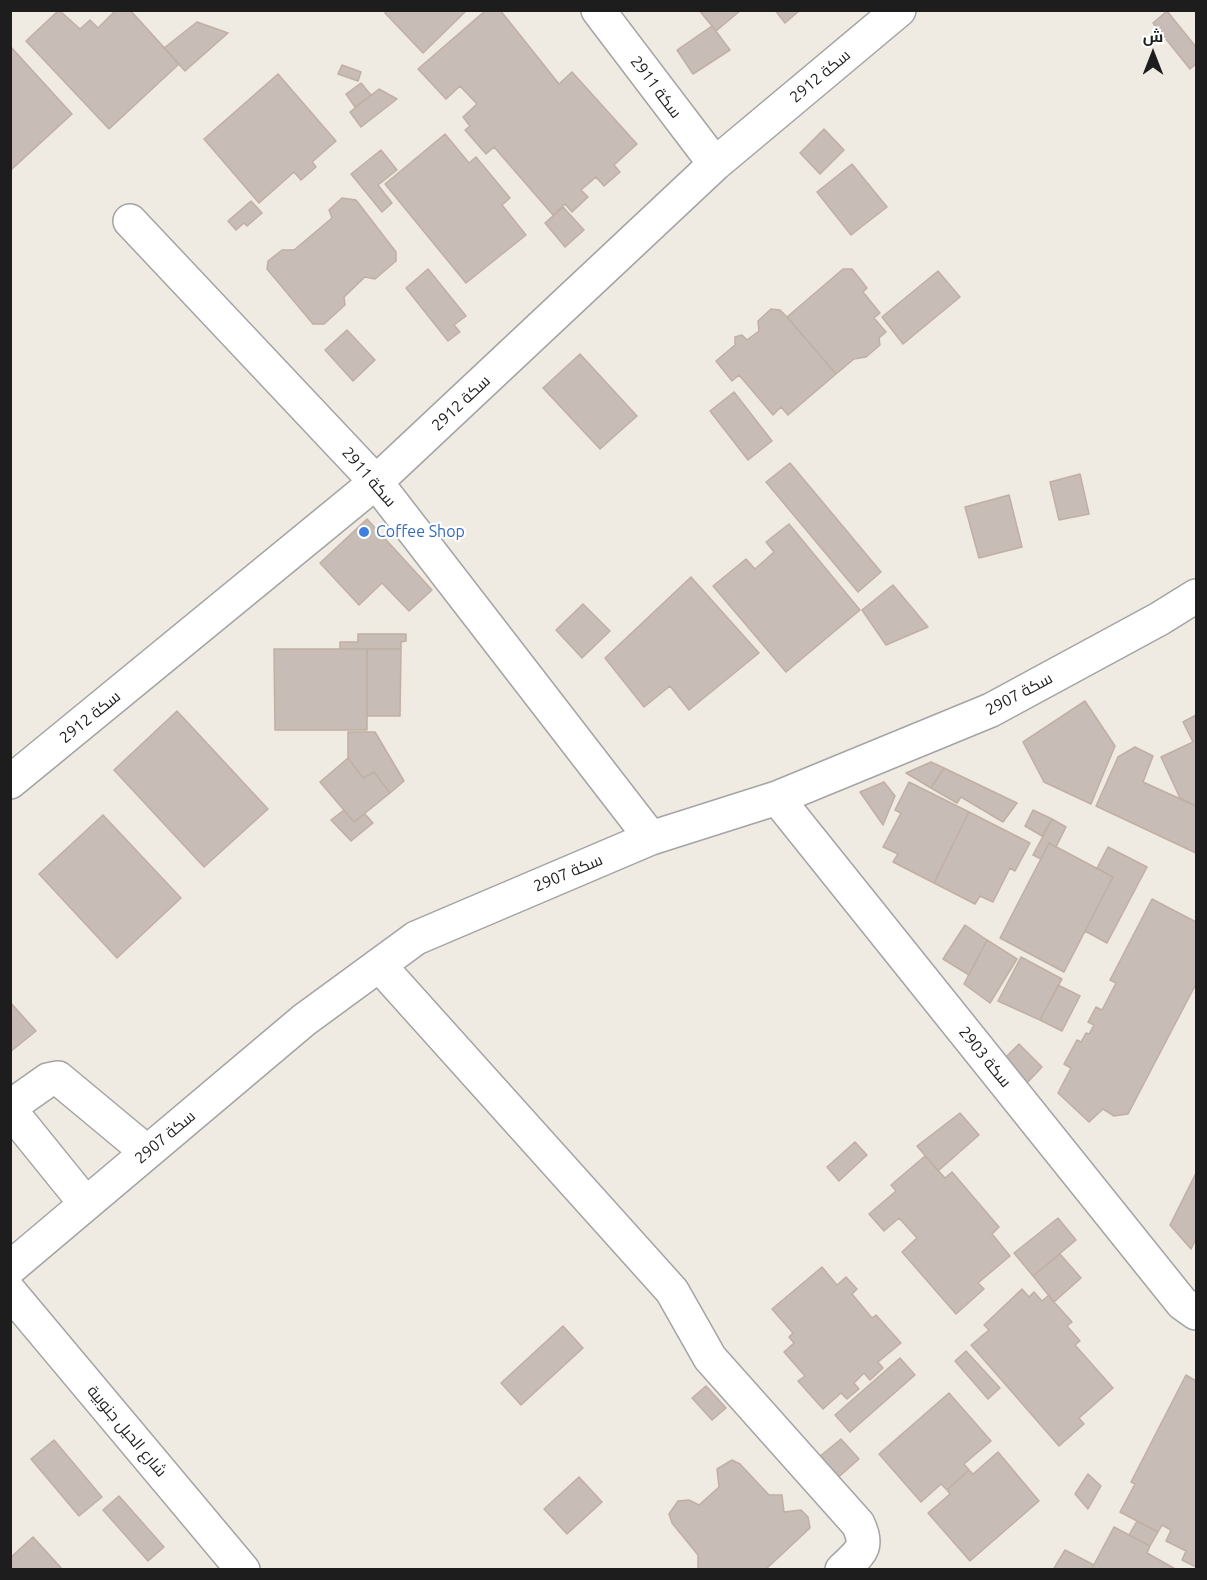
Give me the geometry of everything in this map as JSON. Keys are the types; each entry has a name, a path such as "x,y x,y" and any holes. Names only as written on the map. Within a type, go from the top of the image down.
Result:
{"street":[{"name":"سكة 2911","path":"598,10 715,164"},
{"name":"سكة 2912","path":"10,782 376,483 715,164 899,10"},
{"name":"سكة 2911","path":"130,222 376,483 651,838"},
{"name":"سكة 2907","path":"10,1268 304,1020 416,938 651,838 777,798 991,710 1160,619 1197,596"},
{"name":"سكة 2903","path":"777,798 1182,1303 1197,1313"},
{"path":"379,965 672,1291 710,1358 858,1524 864,1537 861,1551 842,1569"},
{"path":"86,1204 14,1115 14,1104 48,1080 58,1078 147,1152"},
{"name":"شارع الحيل جنوبية","path":"10,1293 231,1565"}],"building":[{"path":"59,10 80,29 90,20 98,28 116,10 130,10 179,64 109,129 26,41"},
{"path":"387,10 467,10 423,53 385,13"},
{"path":"486,10 500,10 559,84 572,72 637,144 614,165 620,172 604,186 596,177 581,190 588,197 572,212 565,204 553,215 494,147 486,154 465,130 470,126 463,117 477,104 460,86 446,99 418,69"},
{"path":"699,10 741,10 716,31"},
{"path":"775,10 799,10 799,11 785,23"},
{"path":"1167,11 1196,47 1196,64 1190,69 1153,23"},
{"path":"197,22 228,33 185,71 164,48"},
{"path":"712,26 730,50 693,74 677,50"},
{"path":"10,46 72,114 12,169 10,168"},
{"path":"342,65 361,72 358,81 338,74"},
{"path":"278,74 336,141 312,162 316,167 301,180 294,172 259,203 204,139"},
{"path":"361,83 371,95 355,107 346,94"},
{"path":"379,89 397,99 361,127 350,112"},
{"path":"824,129 844,150 820,174 800,153"},
{"path":"445,134 469,163 476,157 510,198 502,205 526,235 466,283 385,184"},
{"path":"381,150 397,170 378,185 392,203 382,212 351,174"},
{"path":"852,164 887,207 851,235 817,192"},
{"path":"342,198 356,200 396,252 396,261 375,279 365,277 344,297 345,305 324,324 313,324 267,269 268,261 282,250 294,250 332,218 329,210"},
{"path":"251,201 262,213 247,226 244,223 236,230 228,221"},
{"path":"563,207 584,230 565,247 545,223"},
{"path":"428,269 466,316 454,325 460,332 448,341 406,288"},
{"path":"843,269 852,269 867,288 863,292 880,313 874,318 886,332 879,338 880,345 866,357 854,359 836,374 787,317"},
{"path":"938,271 960,297 903,344 882,317"},
{"path":"771,309 780,310 787,317 836,374 788,415 781,407 773,415 739,375 732,381 716,361 735,345 735,337 742,335 747,340 759,331 758,321"},
{"path":"347,330 375,360 353,381 325,350"},
{"path":"580,354 637,416 600,449 543,388"},
{"path":"734,392 772,441 748,460 710,411"},
{"path":"790,463 881,572 858,592 766,482"},
{"path":"1080,474 1089,514 1059,520 1050,482"},
{"path":"1009,495 1022,547 979,558 965,507"},
{"path":"367,519 432,590 409,611 382,583 359,605 320,563"},
{"path":"789,524 860,610 786,672 713,586 746,559 755,569 774,552 766,542"},
{"path":"691,577 759,653 689,710 670,686 644,707 605,658"},
{"path":"893,585 928,627 886,645 862,610"},
{"path":"583,604 610,631 582,658 556,630"},
{"path":"358,634 406,634 406,641 401,642 401,649 340,649 340,642 358,642"},
{"path":"274,649 367,649 367,730 275,730"},
{"path":"367,649 401,649 400,716 367,716"},
{"path":"1085,701 1115,746 1091,804 1044,782 1023,742"},
{"path":"177,711 268,809 204,867 114,770"},
{"path":"1196,715 1196,806 1180,798 1161,757 1193,742 1183,722"},
{"path":"348,732 375,732 404,781 390,793 374,772 363,778 348,758"},
{"path":"1135,747 1153,756 1143,782 1196,806 1196,853 1096,806 1118,757"},
{"path":"348,758 363,778 374,772 390,793 354,822 320,782"},
{"path":"931,762 944,768 931,788 906,773"},
{"path":"944,768 1017,803 1003,822 961,797 957,803 931,788"},
{"path":"884,782 895,796 883,825 860,792"},
{"path":"909,782 969,812 934,883 893,862 898,854 883,847 901,813 895,810"},
{"path":"344,810 354,822 365,814 373,823 351,841 331,820"},
{"path":"1033,810 1052,819 1042,836 1025,826"},
{"path":"969,812 1030,843 1015,871 1010,868 993,902 980,896 975,904 934,883"},
{"path":"103,815 181,898 117,958 39,874"},
{"path":"1052,819 1066,827 1056,847 1049,843 1041,859 1033,855"},
{"path":"1049,843 1113,877 1064,972 1000,938"},
{"path":"1108,847 1147,867 1107,943 1085,931 1113,877 1097,868"},
{"path":"1152,899 1196,922 1196,984 1128,1114 1114,1116 1103,1109 1089,1122 1058,1093 1071,1068 1064,1064 1077,1040 1081,1042 1086,1033 1089,1034 1094,1025 1088,1022 1096,1007 1102,1010 1116,983 1110,980"},
{"path":"965,925 987,940 969,975 943,959"},
{"path":"987,940 1017,959 990,1003 964,984"},
{"path":"1021,957 1062,979 1040,1020 998,1001"},
{"path":"1058,985 1080,996 1062,1031 1040,1020"},
{"path":"10,1002 36,1031 10,1052"},
{"path":"1019,1044 1042,1067 1026,1084 1002,1061"},
{"path":"960,1113 979,1135 938,1171 917,1146"},
{"path":"855,1142 867,1155 839,1181 827,1167"},
{"path":"925,1156 945,1178 952,1172 999,1227 992,1234 1010,1256 978,1283 984,1289 956,1314 902,1252 917,1238 899,1218 884,1231 869,1214 896,1191 891,1185"},
{"path":"1196,1173 1196,1239 1191,1249 1170,1225"},
{"path":"1058,1218 1076,1240 1033,1276 1014,1253"},
{"path":"1060,1254 1081,1278 1054,1302 1033,1276"},
{"path":"822,1267 837,1285 846,1277 857,1289 852,1294 872,1318 876,1315 901,1343 878,1362 883,1368 870,1380 864,1373 854,1383 859,1389 847,1399 841,1393 823,1409 798,1381 805,1376 784,1352 794,1343 789,1337 793,1333 772,1309"},
{"path":"1022,1289 1029,1297 1034,1292 1042,1301 1049,1295 1072,1322 1067,1326 1080,1341 1075,1345 1113,1388 1079,1418 1084,1424 1059,1446 971,1345 989,1330 984,1325"},
{"path":"563,1326 583,1348 521,1405 501,1383"},
{"path":"966,1351 1000,1388 988,1399 955,1361"},
{"path":"900,1358 915,1375 850,1432 835,1415"},
{"path":"1186,1375 1196,1381 1196,1567 1182,1560 1186,1551 1166,1541 1171,1530 1162,1525 1158,1532 1120,1512 1135,1484 1131,1482"},
{"path":"706,1386 726,1408 712,1420 692,1398"},
{"path":"949,1393 991,1441 964,1464 969,1470 947,1490 941,1484 921,1502 879,1454"},
{"path":"841,1439 859,1459 834,1481 814,1461"},
{"path":"54,1440 102,1497 79,1516 31,1459"},
{"path":"998,1452 1039,1501 970,1561 928,1513 950,1494 947,1490 969,1470 973,1474"},
{"path":"732,1460 740,1464 769,1495 782,1495 784,1512 801,1510 808,1517 810,1528 765,1570 698,1570 698,1555 672,1523 669,1514 678,1501 689,1500 699,1505 719,1487 717,1469"},
{"path":"1088,1474 1101,1486 1088,1509 1075,1494"},
{"path":"579,1477 602,1502 567,1534 544,1509"},
{"path":"119,1496 164,1547 148,1561 103,1510"},
{"path":"1137,1521 1158,1532 1150,1546 1129,1535"},
{"path":"1114,1527 1150,1546 1147,1553 1177,1570 1091,1570"},
{"path":"33,1537 63,1570 10,1570 10,1558"},
{"path":"1065,1550 1094,1565 1091,1570 1053,1570"}],"place":[{"name":"Coffee Shop","path":"364,532"}]}
